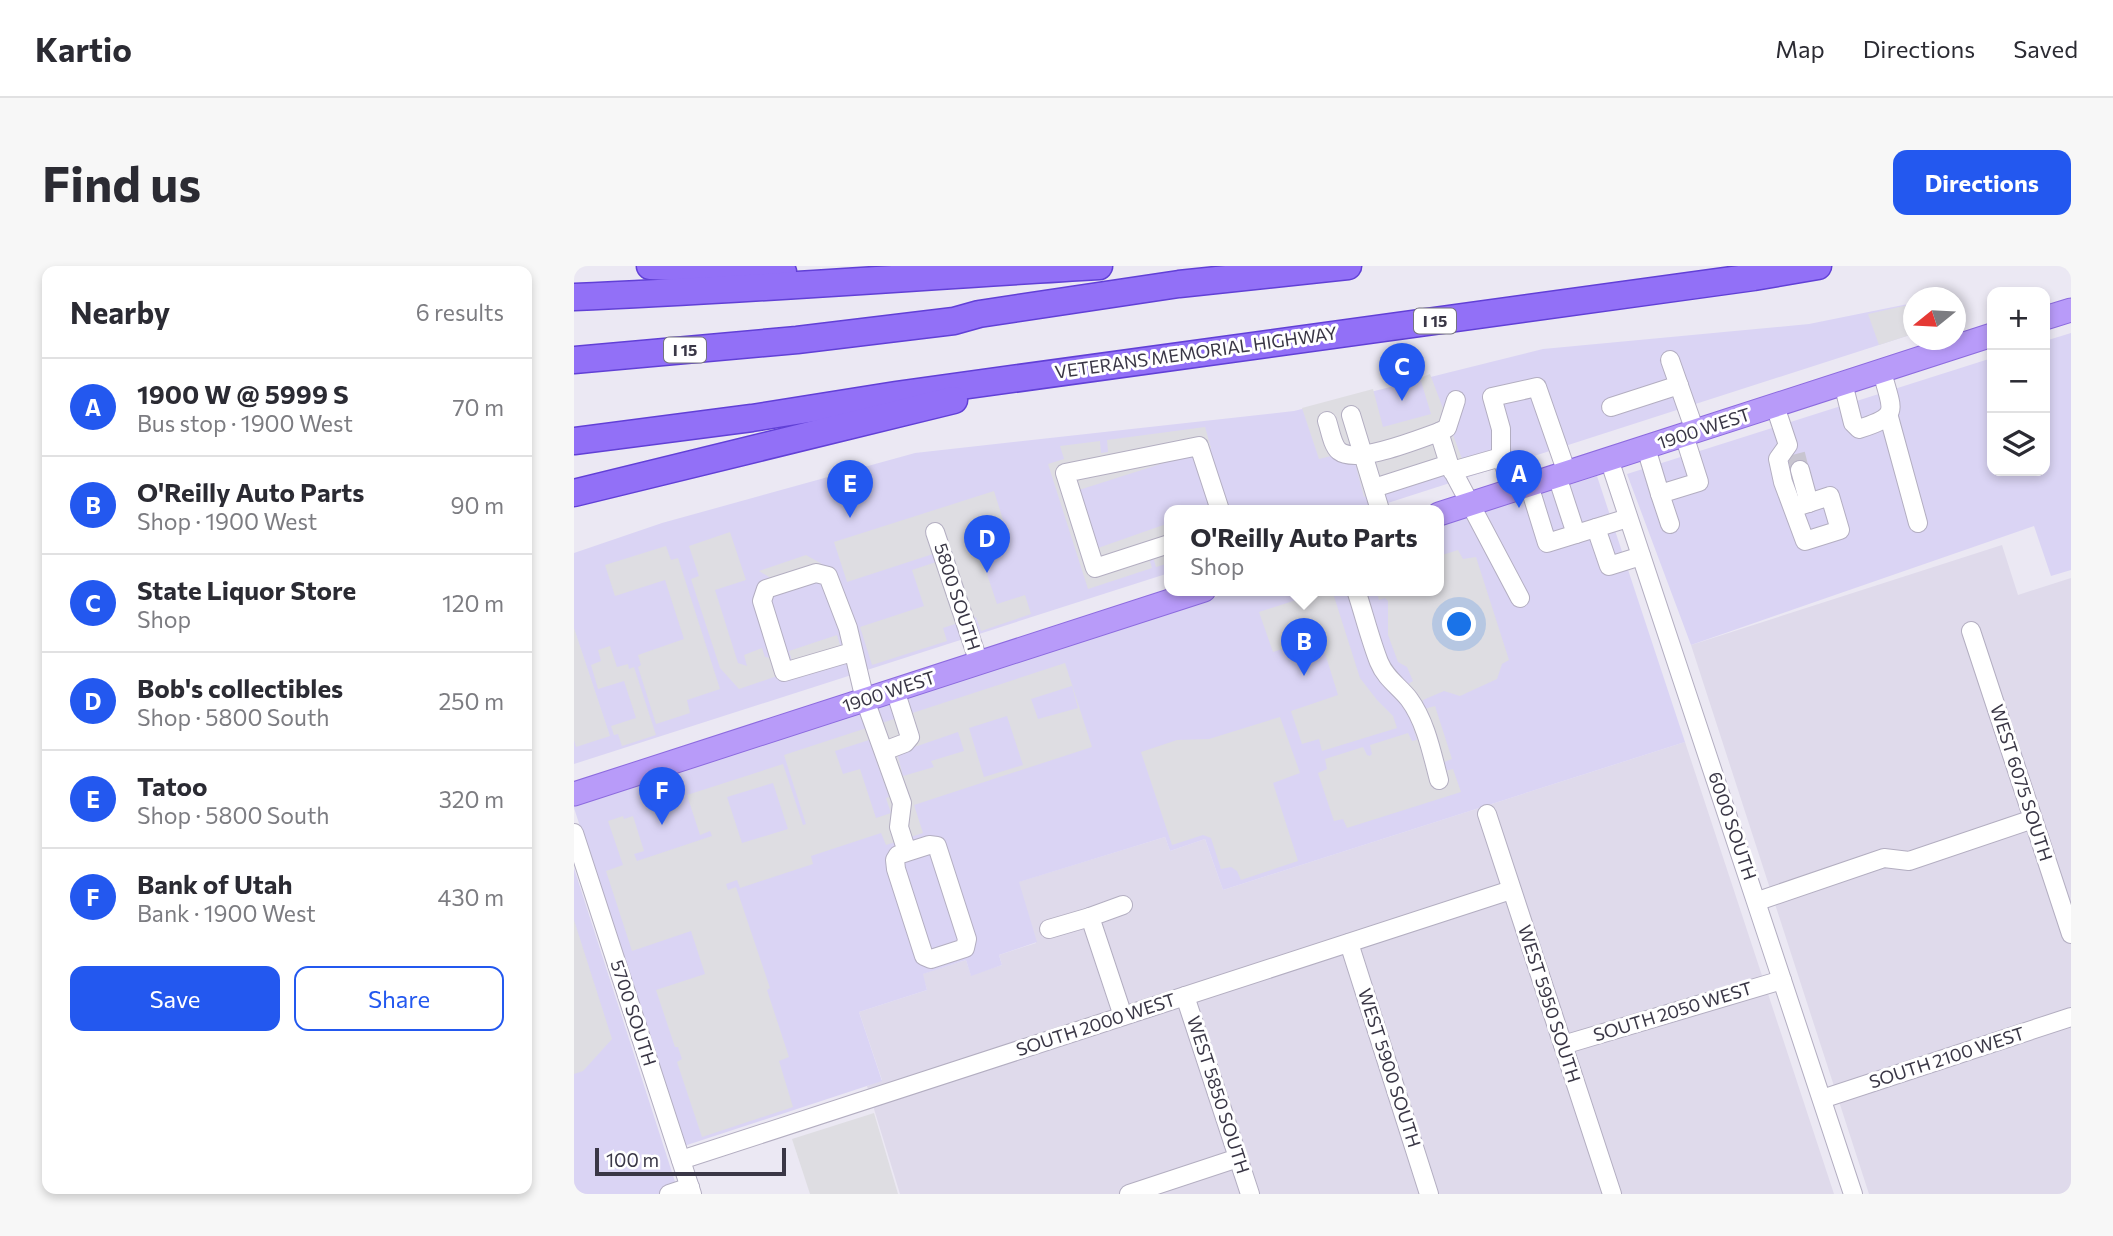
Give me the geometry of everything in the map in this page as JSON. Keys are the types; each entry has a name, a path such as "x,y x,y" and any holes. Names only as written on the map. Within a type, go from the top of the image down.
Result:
{"highway":[{"path":"650,266 883,278"},
{"path":"574,296 708,292 883,278 1099,266"},
{"name":"I 15","path":"574,360 849,334 954,321 979,314 1179,284 1348,266"},
{"name":"VETERANS MEMORIAL HIGHWAY","path":"574,441 1818,266"},
{"path":"574,493 925,409 1050,373"}],"main road":[{"path":"2050,316 2071,310"},
{"name":"1900 WEST","path":"1444,512 1987,337"},
{"name":"1900 WEST","path":"574,794 1186,596"}],"street":[{"path":"1660,494 1699,482 1679,385 1670,360"},
{"path":"1882,371 1891,411 1889,418 1918,523"},
{"path":"1843,383 1853,423 1859,429 1889,418"},
{"path":"1611,407 1679,385"},
{"path":"1576,534 1537,387 1492,397 1501,429 1501,457 1521,488 1547,543 1596,528 1628,517"},
{"path":"1327,421 1336,448 1341,453 1364,456 1447,428 1456,400"},
{"path":"1775,406 1793,460 1802,506 1783,482 1779,459 1793,460"},
{"path":"1351,415 1379,505"},
{"path":"1439,432 1450,468 1520,598"},
{"path":"1164,546 1095,568 1065,473 1199,446 1218,505"},
{"path":"1646,448 1670,524"},
{"path":"1374,488 1501,457"},
{"name":"6000 SOUTH","path":"1609,459 1758,901 1853,1194"},
{"path":"1596,528 1609,566 1641,556"},
{"name":"5800 SOUTH","path":"935,532 979,663"},
{"path":"852,652 784,672 762,601 766,589 816,573 828,576 848,628 865,700 902,803 899,827 907,852"},
{"path":"1358,596 1380,663 1391,682 1414,707 1430,747 1439,780"},
{"name":"WEST 6075 SOUTH","path":"1972,631 2071,934"},
{"path":"884,751 905,743 910,737 895,691"},
{"name":"WEST 5950 SOUTH","path":"1487,814 1612,1194"},
{"path":"1758,901 1884,858 1909,860 2033,819"},
{"name":"5700 SOUTH","path":"574,833 691,1191"},
{"path":"933,844 937,846 967,940 965,947 931,959 925,956 896,869 895,860 898,855 907,852 933,844"},
{"name":"SOUTH 2000 WEST","path":"681,1160 1511,890"},
{"path":"1049,929 1123,905"},
{"path":"1090,917 1123,1016"},
{"name":"WEST 5900 SOUTH","path":"1349,943 1429,1194"},
{"name":"SOUTH 2050 WEST","path":"1563,1045 1783,980"},
{"name":"WEST 5850 SOUTH","path":"1185,996 1250,1194"},
{"name":"SOUTH 2100 WEST","path":"1822,1098 2071,1017"},
{"path":"1129,1194 1238,1158"},
{"path":"669,1194 691,1191"}],"shaded area":[{"path":"1903,305 1903,337 1382,505 1164,505 1164,575 574,764 574,553 662,523 915,453 1294,411 1543,349 1809,324"},
{"path":"1903,306 1903,337 1879,345 1868,314"},
{"path":"2071,333 2071,570 2051,576 2034,526 1691,645 1627,474 1987,360 1987,476 2050,476 2050,339"},
{"path":"1430,374 1464,464 1364,497 1352,451 1319,459 1302,408 1373,389 1383,427 1431,414 1420,378"},
{"path":"1205,427 1211,448 1079,490 1098,548 1164,525 1164,565 1156,567 1153,557 1149,558 1152,568 1088,589 1048,464 1064,459 1060,446 1100,441 1101,453 1108,452 1107,440"},
{"path":"1597,476 1685,742 1223,890 1205,839 1170,851 1165,837 1019,882 1037,942 999,955 1002,965 971,976 966,960 923,974 927,990 859,1012 882,1081 684,1146 574,808 574,801 1218,596 1444,596 1444,524"},
{"path":"994,491 1009,539 979,550 997,604 1025,595 1031,614 981,631 976,617 943,628 947,641 872,665 860,627 924,606 912,570 936,562 933,554 847,582 834,542"},
{"path":"730,532 746,580 715,590 738,663 747,666 744,655 762,648 765,657 771,658 777,676 739,689 720,668 691,579 699,576 689,546"},
{"path":"2002,545 2018,595 2071,578 2071,1194 1869,1194 1691,645"},
{"path":"666,546 671,560 678,558 720,689 687,700 690,713 656,724 638,667 641,665 638,655 684,639 665,580 615,596 605,565"},
{"path":"1458,550 1463,559 1476,557 1509,660 1502,664 1497,679 1460,696 1444,691 1423,700 1424,709 1435,706 1452,759 1442,763 1445,771 1453,769 1461,792 1347,828 1343,819 1334,821 1318,773 1327,769 1325,759 1363,747 1370,756 1370,745 1408,733 1412,741 1417,740 1409,715 1408,684 1413,681 1407,667 1398,662 1388,635 1388,601 1385,598 1379,600 1378,596 1444,596 1444,554"},
{"path":"806,555 822,564 774,580 759,571"},
{"path":"1308,596 1334,596 1360,678 1393,716 1397,728 1322,751 1319,739 1302,744 1291,711 1338,695 1320,637 1273,652 1259,612"},
{"path":"574,628 610,736 576,747 574,740"},
{"path":"837,635 845,661 797,677 789,651"},
{"path":"610,646 617,667 628,664 629,669 634,667 656,735 622,746 618,734 614,735 611,726 636,718 624,681 598,689 591,665 601,661 598,650"},
{"path":"1065,663 1092,747 914,805 923,833 886,845 881,833 811,856 813,864 740,888 737,880 726,884 728,890 736,887 770,988 767,990 789,1057 779,1061 793,1107 702,1137 677,1062 682,1059 678,1047 675,1047 656,990 705,974 691,931 632,951 606,871 623,865 608,821 633,816 644,851 634,854 637,861 712,836 710,831 700,835 687,795 783,764 803,825 806,824 784,755","holes":["1072,686 1078,708 1038,719 1031,699","1007,716 1023,765 984,777 969,728","958,732 964,751 931,761 934,767 903,776 897,753","869,740 889,797 886,798 891,813 876,818 860,769 843,774 835,751","773,783 788,829 742,843 727,797"]},
{"path":"1280,717 1300,773 1273,783 1298,861 1241,880 1237,871 1231,867 1221,869 1211,838 1203,835 1172,845 1141,752 1177,740 1209,739"},
{"path":"1685,742 1834,1194 900,1194 867,1086 882,1080 859,1012 927,990 922,974 966,960 971,975 1002,965 999,955 1036,943 1018,882 1165,837 1170,851 1205,839 1223,890"},
{"path":"574,868 679,1194 574,1194"},
{"path":"574,920 612,1039 583,1071 574,1074"},
{"path":"874,1113 898,1194 810,1194 792,1139"}],"tunnel":[{"path":"1796,454 1800,470"}],"place":[{"name":"State Liquor Store","path":"1402,401"},
{"name":"1900 W @ 5999 S","path":"1519,508"},
{"name":"Tatoo","path":"850,518"},
{"name":"Bob's collectibles","path":"987,573"},
{"name":"O'Reilly Auto Parts","path":"1304,676"},
{"name":"Bank of Utah","path":"662,825"}]}
